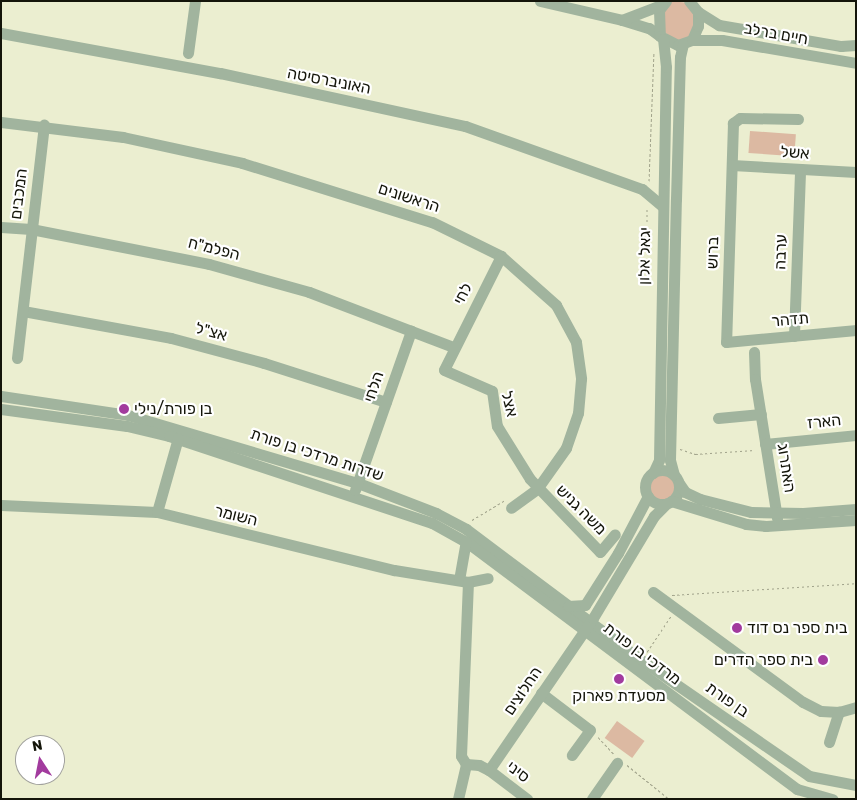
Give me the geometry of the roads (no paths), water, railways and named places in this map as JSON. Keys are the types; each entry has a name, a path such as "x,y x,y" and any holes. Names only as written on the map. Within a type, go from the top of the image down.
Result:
{"street":[{"path":"188,53 195,1"},
{"name":"חיים ברלב","path":"540,1 649,28 672,44 722,40 856,63"},
{"path":"622,20 664,2"},
{"name":"יגאל אלון","path":"653,473 659,460 662,206 666,66 662,38 664,2"},
{"name":"חיים ברלב","path":"693,4 720,25 841,46 856,45"},
{"name":"יגאל אלון","path":"676,479 671,446 680,57 698,26 693,4"},
{"name":"האוניברסיטה","path":"1,33 220,73 465,126 646,191 662,206"},
{"name":"ברוש","path":"726,342 732,128 740,118 798,119"},
{"name":"הראשונים","path":"1,122 44,125 123,137 242,163 432,222 501,256 556,305 576,342 581,379 578,414 566,448 537,489 510,503"},
{"name":"המכבים","path":"18,358 44,125"},
{"name":"אשל","path":"732,165 856,172"},
{"name":"ערבה","path":"794,336 800,169"},
{"path":"646,191 663,173"},
{"name":"הפלמ\"ח","path":"1,227 31,229 209,264 308,292 411,331"},
{"name":"לחי","path":"453,347 501,256"},
{"name":"אצ\"ל","path":"23,311 171,338 264,363 386,402"},
{"name":"תדהר","path":"726,342 856,330"},
{"path":"411,331 453,347"},
{"name":"הלחי","path":"353,495 411,331"},
{"name":"אצל","path":"453,347 444,370 492,391 497,426 537,489"},
{"name":"האתרוג","path":"754,352 761,414 777,512 777,526"},
{"name":"שדרות מרדכי בן פורת","path":"1,396 128,415 358,483 436,513 460,526 568,606 586,626"},
{"name":"שדרות מרדכי בן פורת","path":"1,409 127,426 178,438 432,523 466,542 586,626"},
{"path":"718,418 761,414"},
{"name":"הארז","path":"766,446 856,435"},
{"path":"156,512 178,438"},
{"path":"568,606 585,604 618,553 648,496 646,486 653,473 662,470 676,479 685,492 709,502 751,512 856,509"},
{"path":"586,626 657,511 678,493 676,479"},
{"name":"משה גניש","path":"537,489 600,552 602,550 631,554"},
{"path":"648,496 657,503 669,502 746,524 777,526 856,520"},
{"name":"השומר","path":"1,505 156,512 337,558 464,581 488,578"},
{"name":"משה גניש","path":"602,550 615,534"},
{"path":"458,799 466,764 461,756 466,542"},
{"path":"655,594 804,702 822,711 840,712 856,707"},
{"name":"בן פורת","path":"586,626 641,660 809,776 856,785"},
{"name":"החלוצים","path":"489,770 586,626"},
{"name":"מרדכי בן פורת","path":"586,626 797,789 833,799"},
{"path":"541,693 590,730 572,755"},
{"path":"829,742 840,712"},
{"path":"592,799 617,763"},
{"path":"466,764 479,765 489,770"},
{"name":"סיני","path":"489,770 527,799"},
{"path":"790,799 797,789"}],"place":[{"name":"בן פורת/נילי","path":"124,409"},
{"name":"בית ספר נס דוד","path":"737,628"},
{"name":"בית ספר הדרים","path":"823,660"},
{"name":"מסעדת פארוק","path":"619,679"}]}
